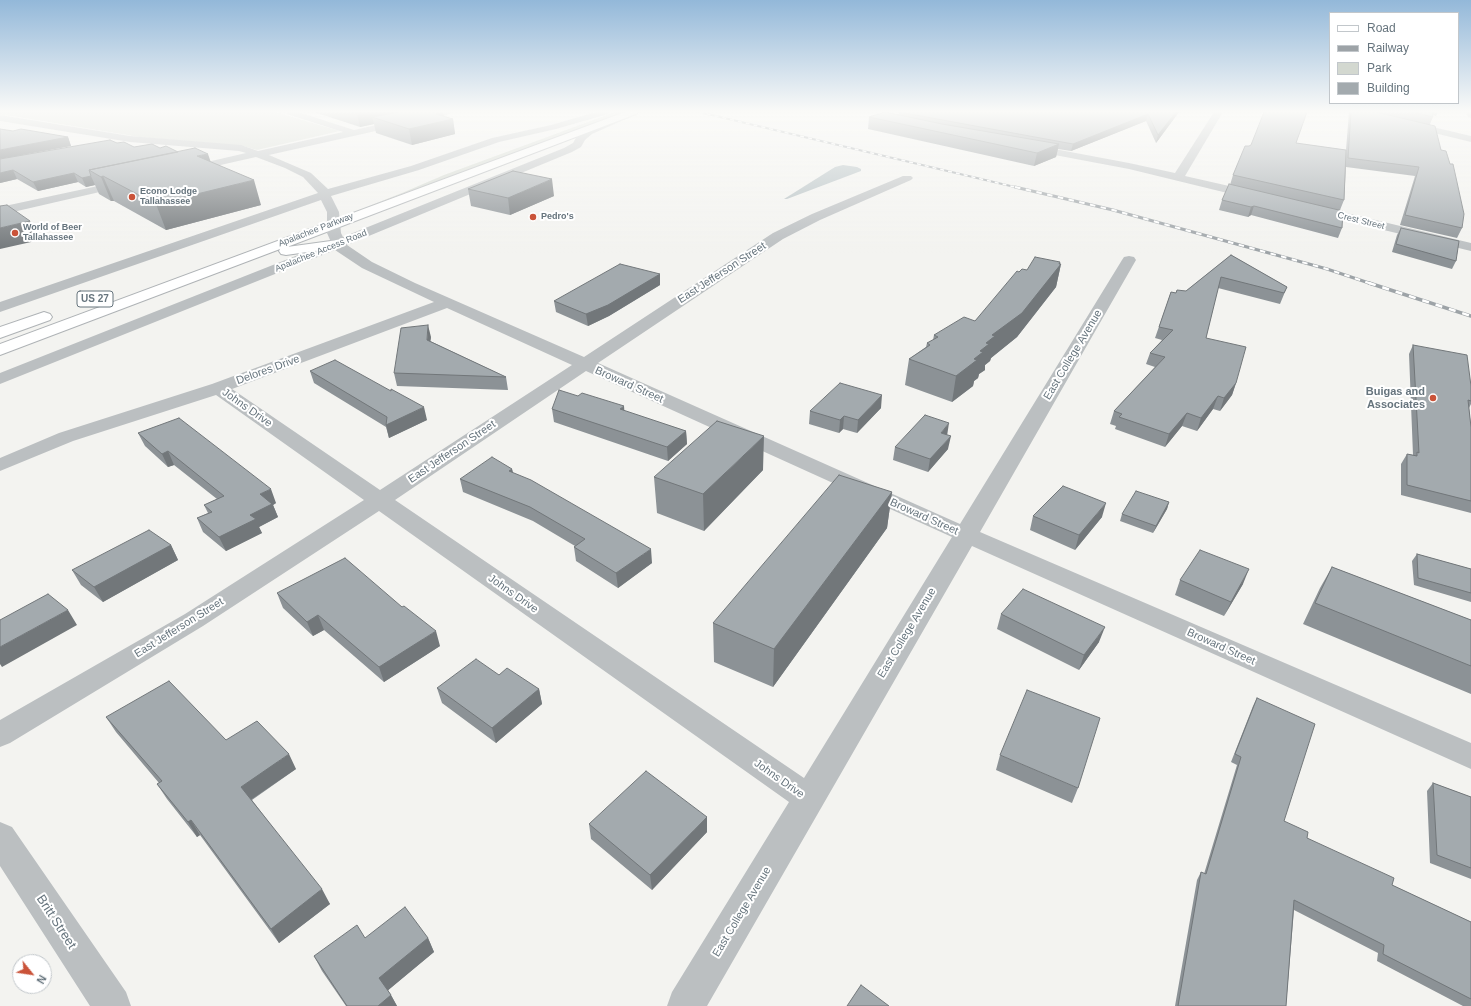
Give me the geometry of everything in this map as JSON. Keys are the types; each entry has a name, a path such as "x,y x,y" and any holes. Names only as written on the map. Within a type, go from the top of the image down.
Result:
{"main road":[{"name":"Apalachee Parkway","path":"0,350 187,272 333,218 500,159"},
{"name":"Apalachee Parkway","path":"362,201 436,174"},
{"name":"Apalachee Parkway","path":"253,241 333,218 348,207"},
{"path":"187,272 293,250 338,244"},
{"name":"Apalachee Parkway","path":"121,289 187,272"},
{"path":"0,333 54,313"}],"street":[{"path":"174,172 232,159"},
{"path":"271,159 307,175 321,188 333,218 334,233 338,244"},
{"path":"0,306 325,195 441,159"},
{"name":"Apalachee Access Road","path":"0,379 547,159"},
{"path":"1090,159 1129,166 1267,198"},
{"path":"1178,178 1190,159"},
{"name":"East Jefferson Street","path":"0,735 194,620 380,500 778,236 816,217 907,178"},
{"path":"0,211 136,180"},
{"name":"Crest Street","path":"1297,206 1471,248"},
{"name":"Broward Street","path":"338,244 367,265 446,303 966,535 1471,756"},
{"name":"East College Avenue","path":"686,1006 1129,260"},
{"name":"Delores Drive","path":"0,465 66,438 218,388 446,303"},
{"name":"Johns Drive","path":"218,388 809,800"},
{"name":"Britt Street","path":"0,837 112,1006"}],"green space":[{"path":"488,159 498,159 364,208 402,193"}],"shaded area":[{"path":"843,165 857,167 861,169 861,171 784,199 835,167"}],"building":[{"path":"0,159 144,159 89,170 91,176 82,178 74,173 33,182 13,170 0,173"},
{"path":"142,159 204,159 254,180 156,204 89,170"},
{"path":"1240,159 1346,159 1344,200 1233,175"},
{"path":"1355,159 1448,159 1450,164 1453,164 1464,214 1462,228 1405,215 1419,167"},
{"path":"513,171 552,179 508,198 468,189"},
{"path":"1229,184 1343,211 1342,228 1254,206 1251,207 1222,200"},
{"path":"7,205 30,221 0,228 0,206"},
{"path":"1401,228 1459,241 1456,261 1396,244"},
{"path":"1231,255 1287,287 1284,293 1221,277 1206,338 1246,347 1236,383 1224,398 1218,396 1201,418 1187,413 1169,434 1119,417 1122,414 1114,411 1165,357 1150,353 1173,330 1159,327 1171,292 1176,293 1177,290 1186,291"},
{"path":"1035,257 1060,262 1059,264 1061,264 1022,313 992,335 995,336 986,343 989,344 980,351 983,352 974,359 977,360 956,376 909,359 930,345 927,343 938,337 934,335 964,317 975,321 1017,271 1019,272 1022,269 1027,270"},
{"path":"620,264 660,274 608,305 586,314 554,301"},
{"path":"428,325 427,340 506,377 394,373 401,328"},
{"path":"1413,345 1467,355 1471,386 1471,401 1468,400 1471,427 1471,501 1407,485 1407,454 1417,456 1417,452 1419,453"},
{"path":"335,360 391,391 391,389 424,407 386,425 387,417 310,371"},
{"path":"840,383 882,395 858,420 844,416 840,420 810,411"},
{"path":"559,390 578,396 582,393 624,406 620,409 686,431 667,447 552,409"},
{"path":"925,415 949,423 941,433 951,436 930,459 895,447"},
{"path":"179,418 271,489 260,494 272,504 250,515 256,519 219,537 197,518 212,512 204,505 224,496 168,451 162,454 138,433"},
{"path":"717,421 764,436 703,494 654,477"},
{"path":"492,457 512,469 509,471 531,480 651,549 616,573 574,547 585,539 530,507 460,479"},
{"path":"839,475 892,492 774,649 713,623"},
{"path":"1063,486 1106,503 1079,535 1033,516"},
{"path":"1136,491 1169,502 1156,526 1122,514"},
{"path":"149,530 171,545 94,587 72,570"},
{"path":"1200,550 1249,569 1231,602 1180,580"},
{"path":"1417,554 1471,569 1471,593 1418,578"},
{"path":"345,558 402,607 404,606 436,631 379,667 318,615 307,622 277,593"},
{"path":"1332,567 1471,620 1471,666 1315,603"},
{"path":"1023,589 1105,627 1084,655 1001,614"},
{"path":"48,594 68,610 0,647 0,620"},
{"path":"476,659 499,675 507,668 539,689 492,728 437,688"},
{"path":"169,681 226,740 257,721 289,754 241,787 322,889 271,929 191,820 188,822 157,784 162,781 106,717"},
{"path":"1027,690 1100,718 1078,788 1000,755"},
{"path":"1257,698 1315,724 1284,821 1308,832 1307,838 1394,878 1392,885 1471,922 1471,999 1383,954 1384,945 1294,900 1286,1006 1178,1006 1201,872 1206,874 1241,757 1235,754"},
{"path":"646,771 707,817 650,875 589,824"},
{"path":"1433,783 1471,797 1471,868 1437,855"},
{"path":"405,907 428,938 379,978 391,995 378,1006 347,1006 314,956 357,925 365,938"},
{"path":"861,985 889,1006 847,1006"}],"railway":[{"path":"897,159 1019,188"},
{"path":"1015,187 1113,210 1327,269 1369,283"},
{"path":"1369,283 1471,316"}],"place":[{"name":"Econo Lodge Tallahassee","path":"132,197"},
{"name":"Pedro's","path":"533,217"},
{"name":"World of Beer Tallahassee","path":"15,233"},
{"name":"Buigas and Associates","path":"1433,398"}]}
